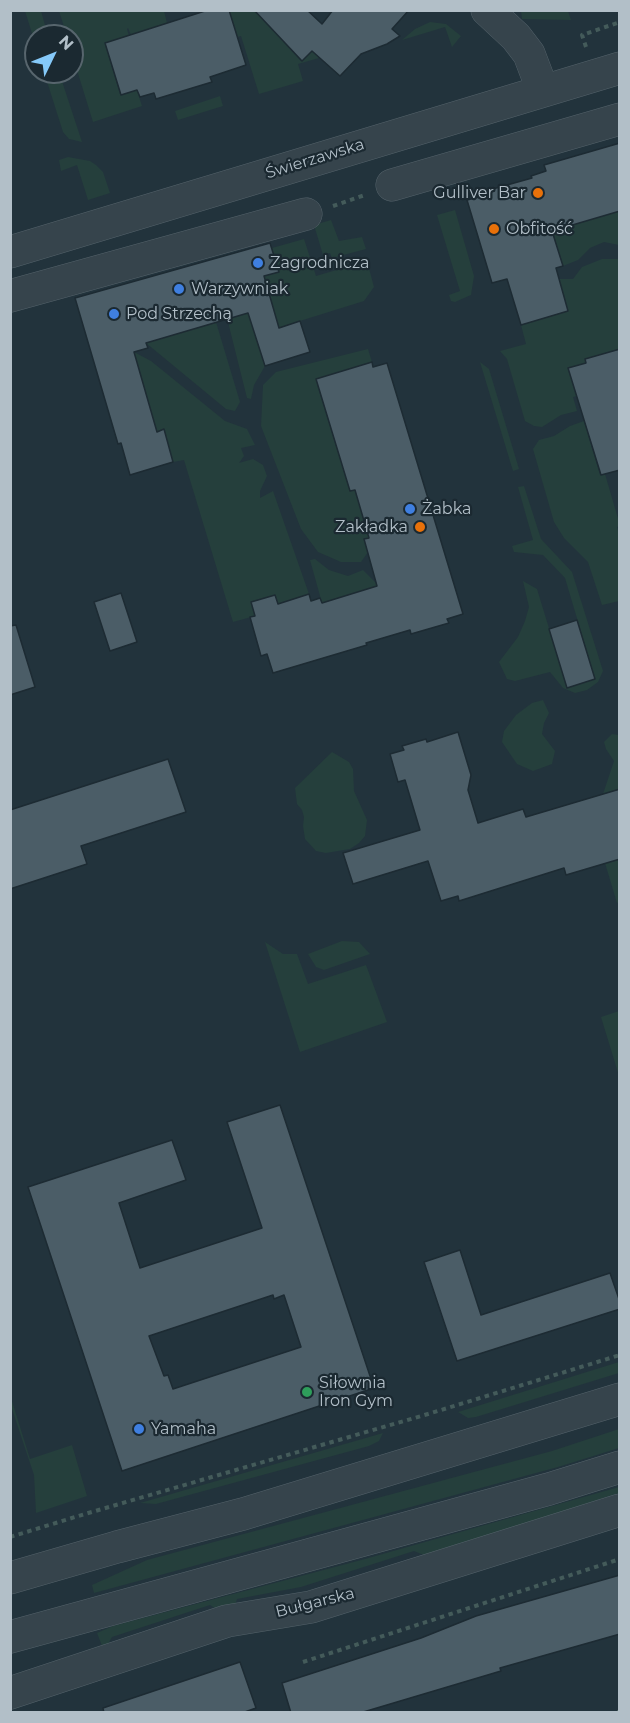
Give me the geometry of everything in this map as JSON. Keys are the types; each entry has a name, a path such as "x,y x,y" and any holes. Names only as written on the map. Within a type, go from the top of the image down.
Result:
{"street":[{"path":"487,10 516,37 529,54 543,91"},
{"name":"Świerzawska","path":"10,252 620,68"},
{"path":"393,185 620,119"},
{"path":"10,296 306,214"},
{"path":"10,1578 243,1514 620,1398"},
{"path":"10,1637 53,1623 549,1489 620,1467"},
{"name":"Bułgarska","path":"10,1693 227,1621 312,1607 620,1510"}],"path":[{"path":"589,56 582,35 620,22"},
{"path":"306,214 393,185"},
{"path":"10,1537 428,1414 620,1354"},
{"path":"303,1662 620,1559"}],"green space":[{"path":"25,11 41,11 45,24 29,24"},
{"path":"59,11 164,11 167,23 153,28 155,34 131,35 128,28 129,36 105,44 120,94 137,90 142,106 93,122 81,84 84,84 84,24 63,24"},
{"path":"229,11 269,11 292,33 283,41 301,61 312,51 319,58 298,64 303,81 259,94 241,36 237,37"},
{"path":"521,11 568,11 571,20 522,19"},
{"path":"430,22 446,24 461,36 452,47 445,27 402,40 415,29"},
{"path":"48,84 63,84 82,142 69,139 63,132"},
{"path":"220,96 223,106 178,120 175,111"},
{"path":"68,157 90,161 96,165 103,172 110,193 88,200 77,165 61,171 59,160"},
{"path":"546,209 619,211 619,245 604,242 590,248 578,260 563,266"},
{"path":"455,210 474,276 471,295 455,302 451,301 449,295 460,291 437,215"},
{"path":"331,220 339,241 362,237 366,249 332,258 330,253 323,255 314,225"},
{"path":"304,239 316,276 367,261 374,287 364,301 255,335 265,366 254,385 251,399 247,398 227,318 273,306 268,289 260,277 278,272 272,248"},
{"path":"602,259 619,259 619,349 585,359 586,363 569,368 577,396 573,397 577,411 561,415 542,427 534,426 525,421 507,359 500,351 526,344 521,325 568,311 559,279 573,279 582,267"},
{"path":"216,322 240,402 235,411 226,409 146,343"},
{"path":"368,349 372,362 333,374 317,384 350,491 355,490 369,538 364,539 368,552 361,562 341,562 318,552 301,529 261,426 263,385 276,372"},
{"path":"134,352 151,361 225,421 247,429 255,445 241,448 244,456 239,463 253,459 263,465 267,476 260,491 260,498 273,491 309,594 278,604 275,595 252,602 255,616 233,622 184,460 173,462 164,430 157,432"},
{"path":"480,362 489,369 519,469 513,471"},
{"path":"584,421 600,475 605,474 619,522 617,527 620,537 619,601 602,605 588,562 564,538 554,522 533,449 539,440 554,436"},
{"path":"524,486 541,539 572,572 603,671 598,682 587,690 575,693 563,688 550,672 515,681 507,679 499,662 518,637 525,621 529,607 523,581 537,589 567,687 595,679 565,578 543,555 514,552 512,546 533,540 518,487"},
{"path":"315,559 329,570 348,576 363,570 379,586 322,603 310,560"},
{"path":"543,700 549,713 542,734 555,751 552,764 533,771 517,764 502,742 504,731 516,715 532,703"},
{"path":"612,734 619,735 619,789 603,794 614,761 604,742"},
{"path":"332,752 349,762 353,769 354,791 367,820 365,836 359,843 350,849 326,853 316,851 305,839 304,817 297,804 295,788"},
{"path":"619,859 619,902 617,903 605,863"},
{"path":"342,941 359,942 370,954 324,970 316,967 308,954"},
{"path":"265,942 283,954 297,954 308,984 366,965 387,1022 300,1052"},
{"path":"620,1011 619,1076 601,1017"},
{"path":"619,1362 619,1373 476,1417 468,1418 458,1412"},
{"path":"11,1398 30,1459 72,1445 87,1496 36,1513 34,1475 11,1406"},
{"path":"619,1429 619,1448 558,1467 94,1593 92,1585 147,1560 552,1451"},
{"path":"383,1433 379,1441 369,1446 156,1504 140,1503"},
{"path":"619,1487 619,1493 426,1556 414,1551 301,1587 237,1599 234,1609 222,1613 210,1605 112,1637 104,1651 97,1633 113,1626 365,1559"}],"building":[{"path":"208,10 229,10 246,65 210,77 212,82 156,99 154,93 140,97 137,90 121,95 105,43"},
{"path":"254,10 307,10 322,24 333,10 409,10 392,29 400,36 387,44 361,54 340,76 312,51 302,61"},
{"path":"620,143 620,211 552,231 563,266 556,268 568,311 521,325 507,279 492,283 467,200 483,196 482,192 532,178 531,176 546,171 544,165"},
{"path":"270,243 279,272 264,276 279,328 300,321 310,352 265,366 248,313 146,343 148,348 134,352 157,432 164,429 173,462 130,475 121,443 118,444 75,298"},
{"path":"620,349 620,470 601,475 568,368 586,363 585,359"},
{"path":"372,362 373,367 387,363 463,614 447,619 449,623 411,634 410,630 273,673 267,654 261,656 250,617 255,616 251,602 275,595 278,604 309,594 311,601 320,598 322,603 377,586 364,539 369,538 355,490 350,491 316,379"},
{"path":"121,593 137,642 110,651 94,602"},
{"path":"577,620 595,679 567,688 549,629"},
{"path":"16,625 35,687 10,695 10,626"},
{"path":"458,732 471,775 468,790 478,823 523,809 526,817 620,789 620,859 566,875 564,868 459,901 458,896 441,901 428,861 353,884 343,853 420,830 405,780 398,782 390,754 404,750 402,746 426,739 427,742"},
{"path":"168,759 186,812 81,846 87,864 10,889 10,810"},
{"path":"280,1105 374,1388 122,1471 28,1187 172,1140 186,1180 119,1203 140,1268 262,1228 227,1122","holes":["273,1295 274,1299 284,1295 301,1347 173,1389 168,1375 164,1376 149,1336"]},
{"path":"460,1250 481,1315 610,1273 620,1302 620,1309 457,1361 424,1262"},
{"path":"620,1575 620,1634 500,1668 501,1671 360,1713 291,1713 282,1683 421,1638 476,1616"},
{"path":"240,1662 256,1708 242,1713 104,1713 103,1708"}],"place":[{"name":"Gulliver Bar","path":"538,193"},
{"name":"Obfitość","path":"494,229"},
{"name":"Zagrodnicza","path":"258,263"},
{"name":"Warzywniak","path":"179,289"},
{"name":"Pod Strzechą","path":"114,314"},
{"name":"Żabka","path":"410,509"},
{"name":"Zakładka","path":"420,527"},
{"name":"Siłownia Iron Gym","path":"307,1392"},
{"name":"Yamaha","path":"139,1429"}]}
